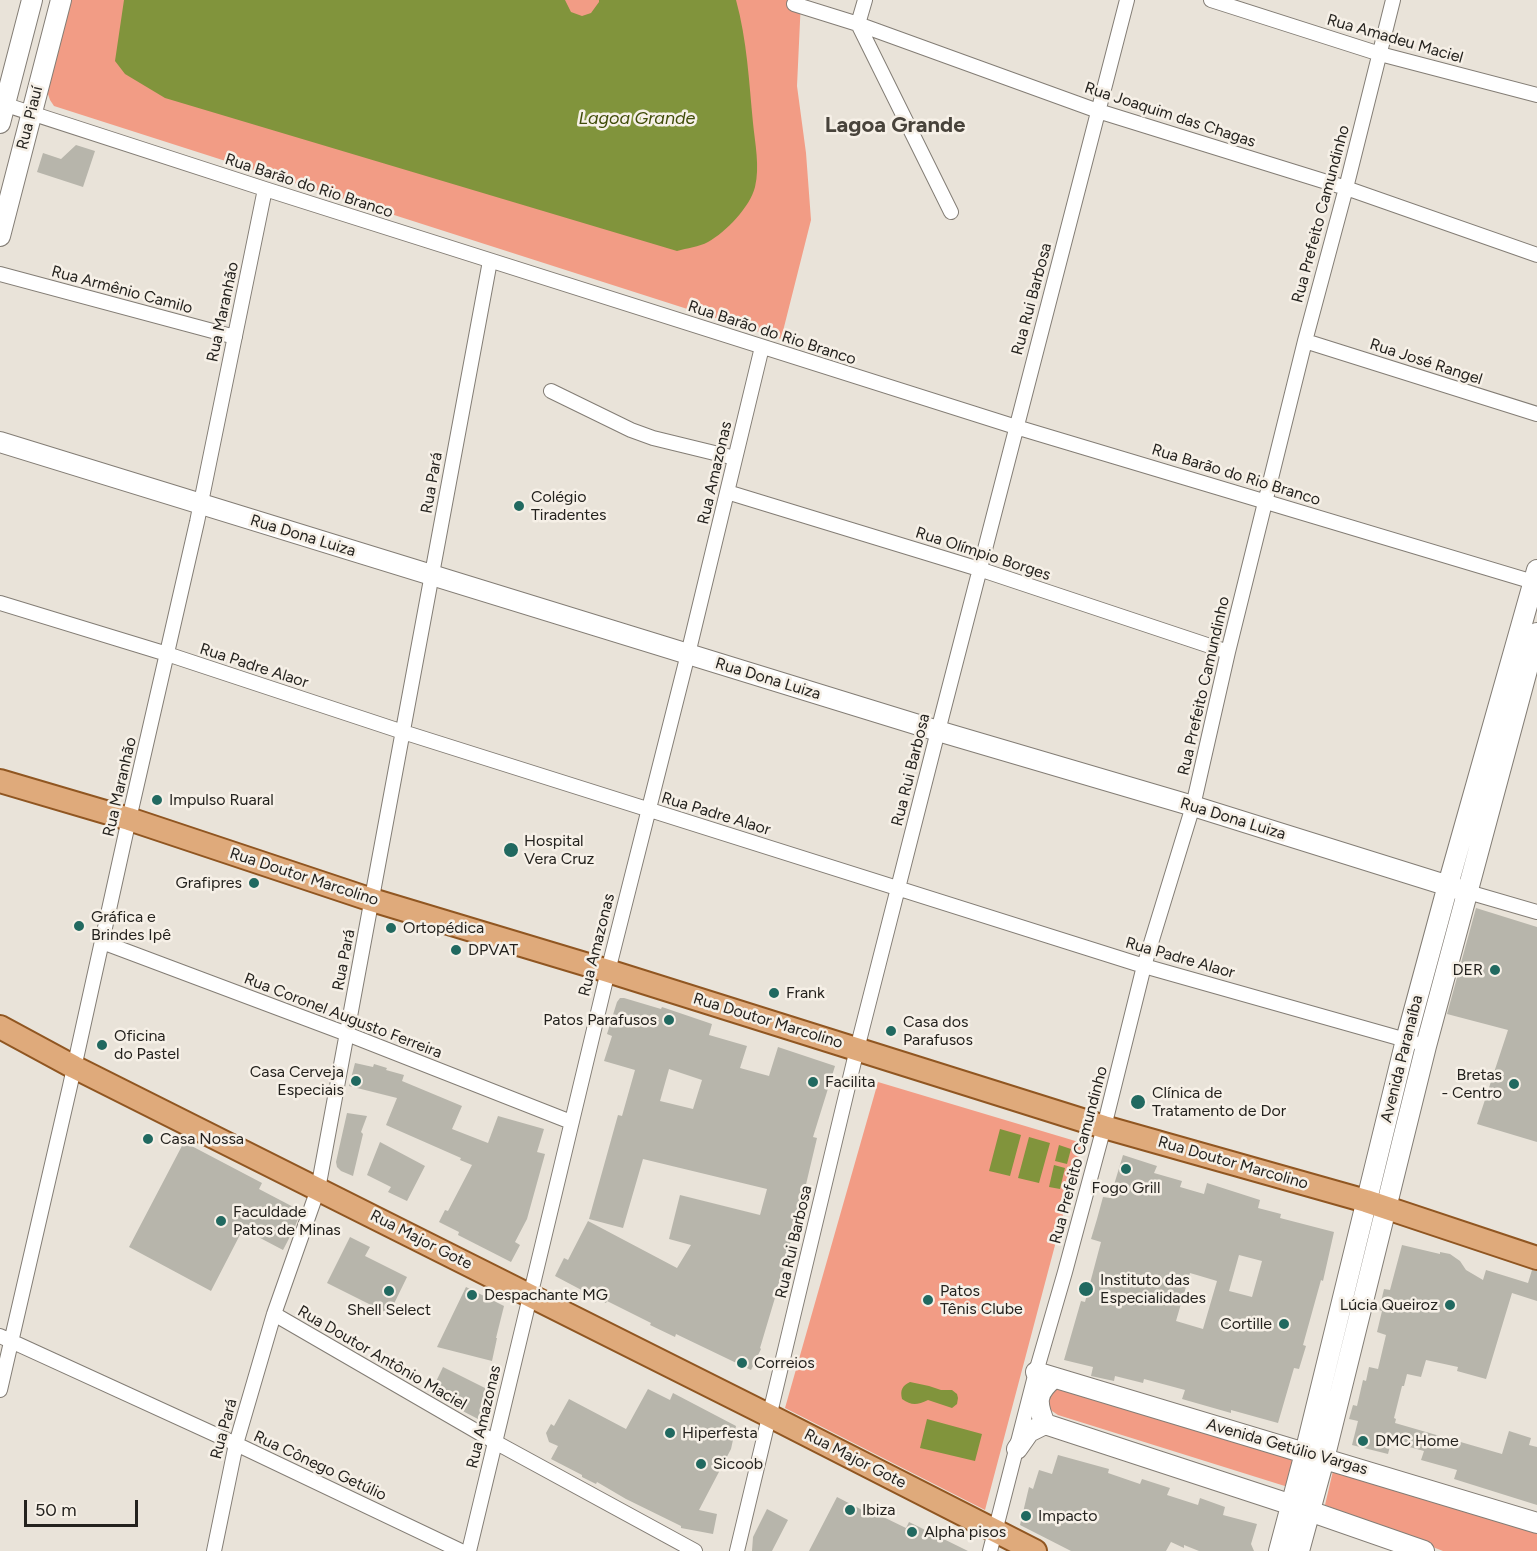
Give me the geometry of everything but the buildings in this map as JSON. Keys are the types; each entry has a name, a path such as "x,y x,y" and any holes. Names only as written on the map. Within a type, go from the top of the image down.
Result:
{"main road":[{"name":"Rua Doutor Marcolino","path":"0,781 129,819 372,900 608,971 1104,1127 1376,1205 1537,1257"},
{"name":"Rua Major Gote","path":"0,1027 770,1416 993,1541 1035,1551"}],"street":[{"name":"Rua Piauí","path":"2,110 32,0"},
{"name":"Rua Piauí","path":"0,236 61,0"},
{"path":"865,0 858,24 951,212"},
{"name":"Rua Rui Barbosa","path":"737,1551 898,888 1127,0"},
{"name":"Rua Amadeu Maciel","path":"1211,0 1380,54 1537,95"},
{"name":"Rua Prefeito Camundinho","path":"993,1541 1017,1449 1045,1375 1065,1272 1144,966 1193,806 1228,652 1305,341 1393,0"},
{"name":"Rua Joaquim das Chagas","path":"794,4 858,24 1098,111 1346,188 1537,255"},
{"name":"Rua Barão do Rio Branco","path":"2,110 31,114 1016,427 1536,578"},
{"name":"Rua Maranhão","path":"0,1390 6,1339 74,1066 201,504 265,189"},
{"name":"Rua Pará","path":"214,1551 236,1444 274,1314 318,1189 490,261"},
{"name":"Rua Armênio Camilo","path":"0,274 235,337"},
{"name":"Rua José Rangel","path":"1305,341 1537,414"},
{"name":"Rua Amazonas","path":"469,1551 571,1122 762,347"},
{"path":"551,391 653,438 735,458"},
{"name":"Rua Dona Luiza","path":"0,442 938,731 1193,806 1537,912"},
{"name":"Rua Olímpio Borges","path":"727,492 979,569 1228,652"},
{"name":"Avenida Paranaíba","path":"1279,1551 1324,1459 1376,1205 1381,1141 1448,885 1536,578"},
{"name":"Rua Padre Alaor","path":"0,603 1144,966 1426,1046"},
{"name":"Avenida Paranaíba","path":"1299,1551 1305,1453 1376,1205 1401,1147 1537,633"},
{"name":"Rua Coronel Augusto Ferreira","path":"102,942 347,1034 571,1122"},
{"path":"1393,1093 1413,1098"},
{"path":"1381,1141 1401,1147"},
{"name":"Rua Doutor Antônio Maciel","path":"274,1314 495,1442 695,1551"},
{"name":"Rua Cônego Getúlio","path":"6,1339 236,1444 461,1551"},
{"path":"1045,1375 1038,1398 1038,1409 1045,1424"},
{"name":"Avenida Getúlio Vargas","path":"1045,1375 1537,1523"},
{"path":"1017,1449 1029,1432 1045,1424 1424,1551"}],"shaded area":[{"name":"Lagoa Grande","path":"70,0 801,0 797,86 806,153 811,220 781,339 54,106 47,91"},
{"name":"Patos Tênis Clube","path":"878,1082 1082,1143 985,1510 785,1408"},
{"path":"1064,1386 1295,1456 1288,1487 1058,1415 1046,1407 1049,1387"},
{"path":"1333,1471 1537,1527 1537,1551 1443,1551 1325,1505"}],"water":[{"name":"Lagoa Grande","path":"124,0 565,0 571,12 582,16 591,13 599,0 736,0 743,30 749,76 757,163 755,187 743,211 715,238 704,244 677,251 165,98 125,74 115,61"},
{"path":"1000,1129 1021,1135 1010,1176 989,1171"},
{"path":"1029,1137 1050,1143 1039,1183 1018,1178"},
{"path":"1059,1145 1071,1149 1067,1164 1055,1161"},
{"path":"1054,1165 1065,1168 1060,1189 1049,1187"},
{"path":"910,1382 941,1390 952,1390 957,1394 957,1404 952,1408 928,1400 918,1404 909,1403 902,1399 901,1393 903,1387"},
{"path":"927,1419 982,1434 975,1461 920,1448"}],"place":[{"name":"Colégio Tiradentes","path":"519,506"},
{"name":"Impulso Ruaral","path":"157,800"},
{"name":"Hospital Vera Cruz","path":"511,850"},
{"name":"Grafipres","path":"254,883"},
{"name":"Gráfica e Brindes Ipê","path":"79,926"},
{"name":"Ortopédica","path":"391,928"},
{"name":"DPVAT","path":"456,950"},
{"name":"DER","path":"1495,970"},
{"name":"Frank","path":"774,993"},
{"name":"Patos Parafusos","path":"669,1020"},
{"name":"Casa dos Parafusos","path":"891,1031"},
{"name":"Oficina do Pastel","path":"102,1045"},
{"name":"Casa Cerveja Especiais","path":"356,1081"},
{"name":"Facilita","path":"813,1082"},
{"name":"Bretas - Centro","path":"1514,1084"},
{"name":"Clínica de Tratamento de Dor","path":"1138,1102"},
{"name":"Casa Nossa","path":"148,1139"},
{"name":"Fogo Grill","path":"1126,1169"},
{"name":"Faculdade Patos de Minas","path":"221,1221"},
{"name":"Instituto das Especialidades","path":"1086,1289"},
{"name":"Shell Select","path":"389,1291"},
{"name":"Despachante MG","path":"472,1295"},
{"name":"Patos Tênis Clube","path":"928,1300"},
{"name":"Lúcia Queiroz","path":"1450,1305"},
{"name":"Cortille","path":"1284,1324"},
{"name":"Correios","path":"742,1363"},
{"name":"Hiperfesta","path":"670,1433"},
{"name":"DMC Home","path":"1363,1441"},
{"name":"Sicoob","path":"701,1464"},
{"name":"Ibiza","path":"850,1510"},
{"name":"Impacto","path":"1026,1516"},
{"name":"Alpha pisos","path":"912,1532"}],"district":[{"name":"Lagoa Grande","path":"895,126"}]}
